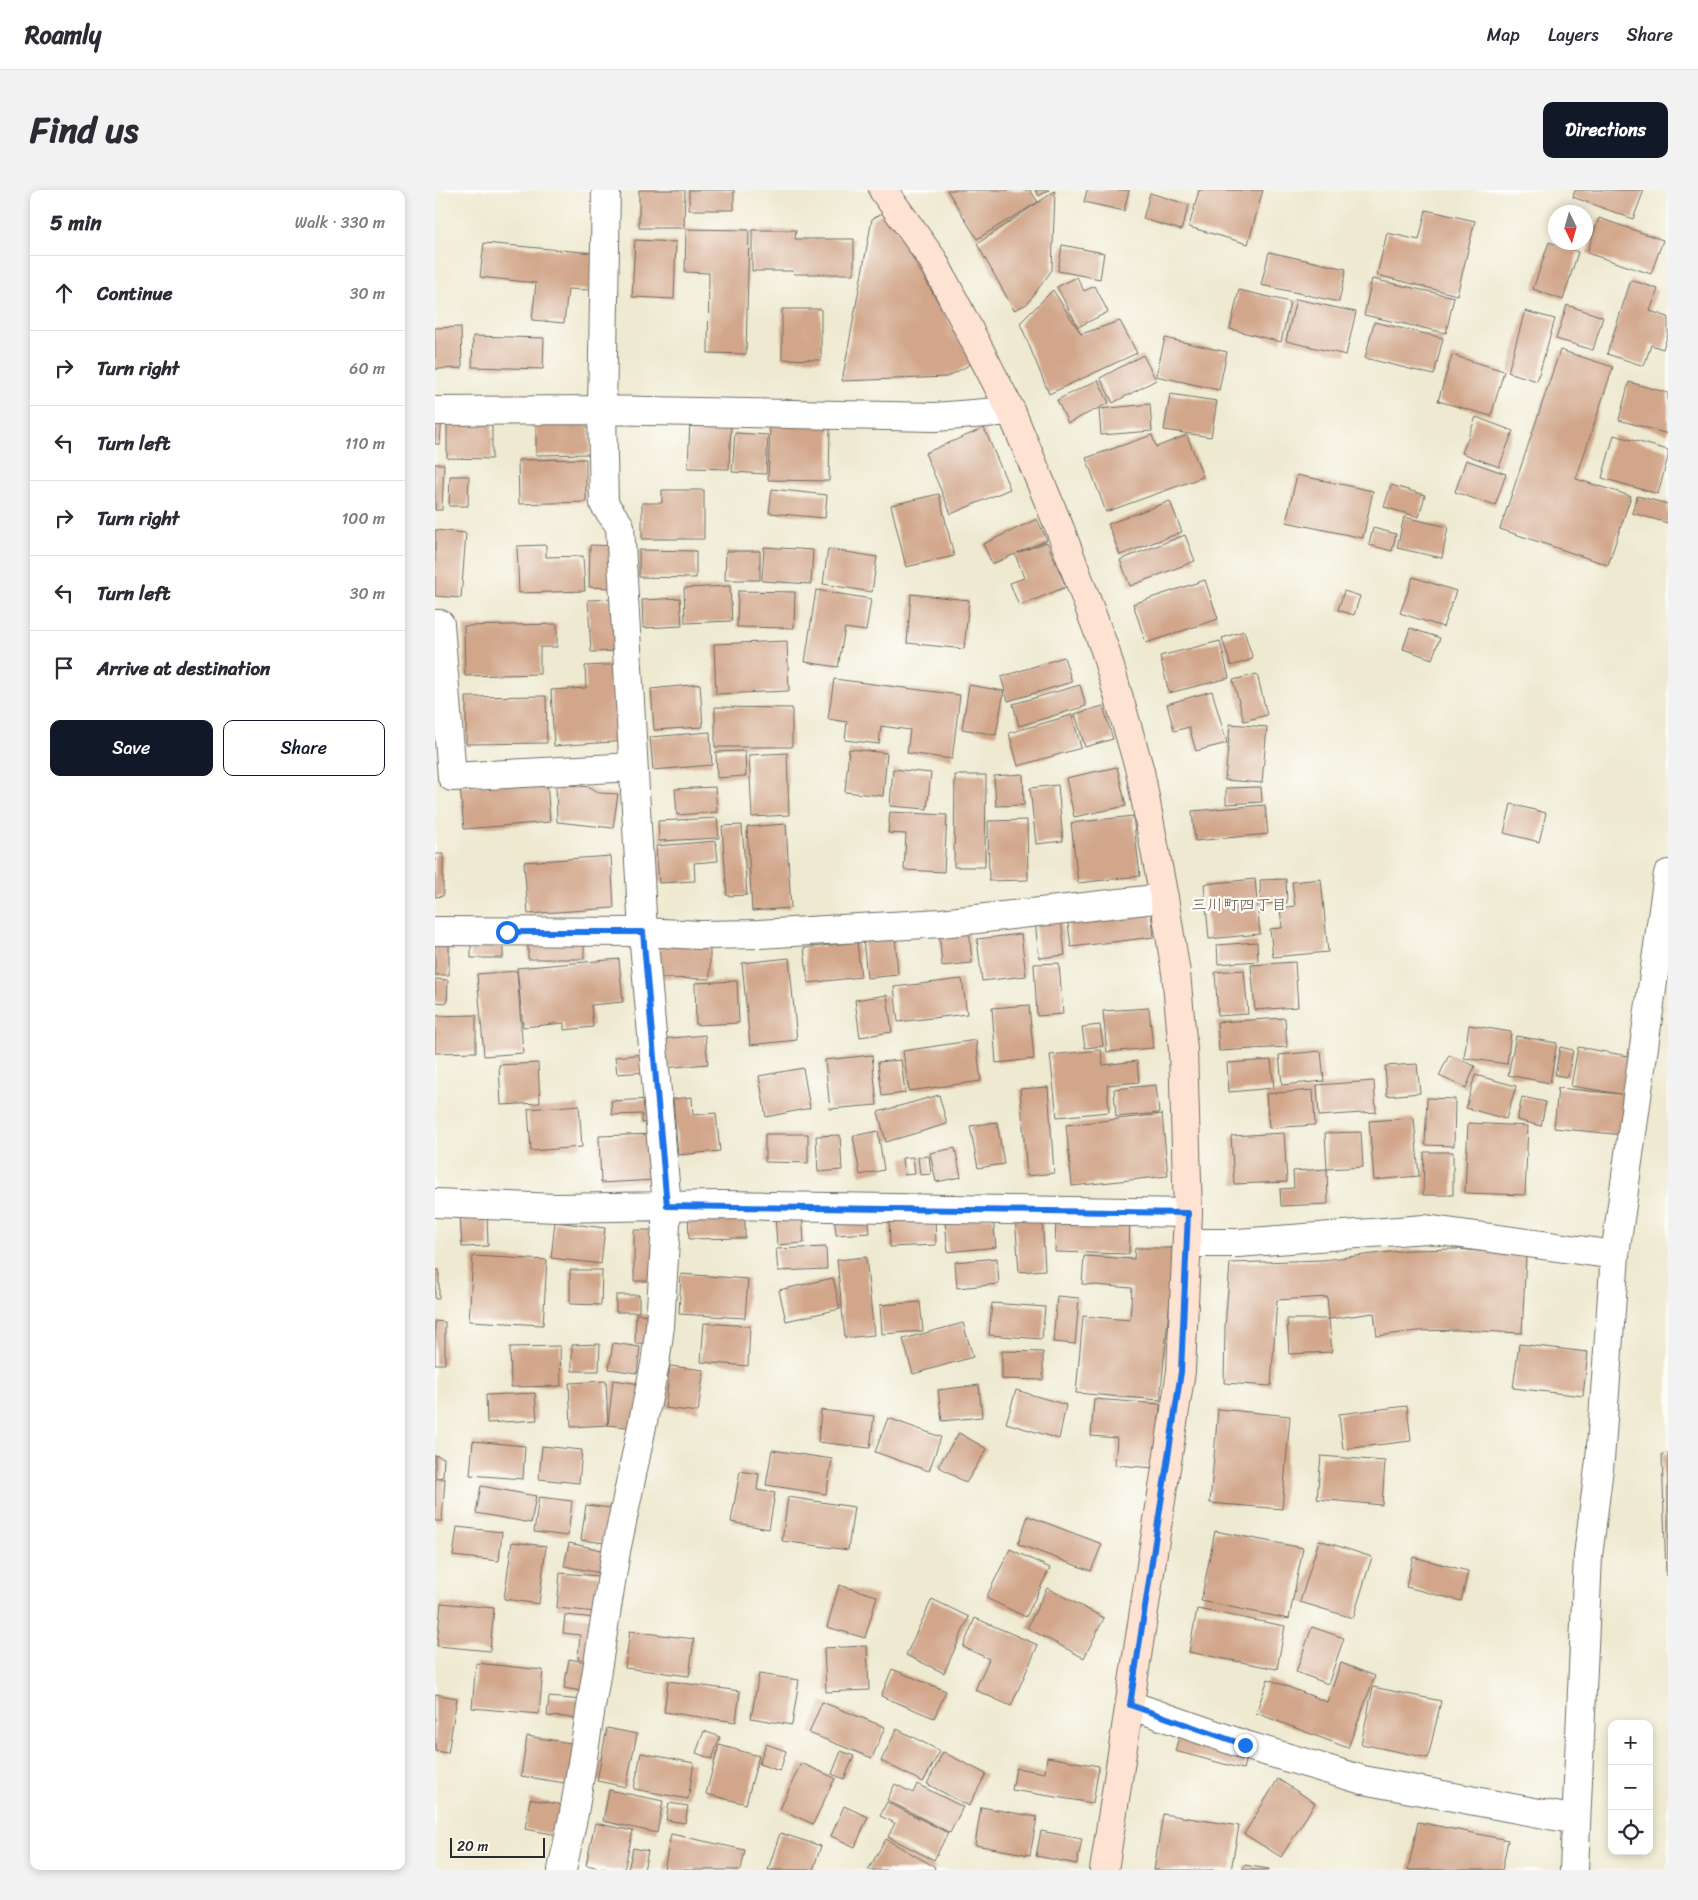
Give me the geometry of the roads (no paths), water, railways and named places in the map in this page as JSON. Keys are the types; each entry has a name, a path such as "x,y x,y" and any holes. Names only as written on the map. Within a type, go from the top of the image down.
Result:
{"street":[{"path":"562,1870 574,1813 616,1551 655,1364 660,1326 667,1206 643,932 620,526 604,504 602,410 606,190"},
{"path":"883,190 933,260 1011,410 1060,530 1105,650 1140,771 1176,973 1183,1050 1188,1213 1181,1372 1104,1870"},
{"path":"435,411 602,410 935,417 1011,410"},
{"path":"435,624 440,624 452,777 633,766"},
{"path":"1574,1870 1588,1556 1600,1460 1615,1255 1668,874"},
{"path":"435,930 643,932 700,935 759,934 941,923 1164,898"},
{"path":"435,1203 557,1208 667,1206 1188,1213"},
{"path":"1187,1243 1238,1243 1425,1229 1615,1255"},
{"path":"1130,1705 1245,1745 1363,1780 1576,1820"}],"district":[{"name":"三川町四丁目","path":"1239,904"}]}
